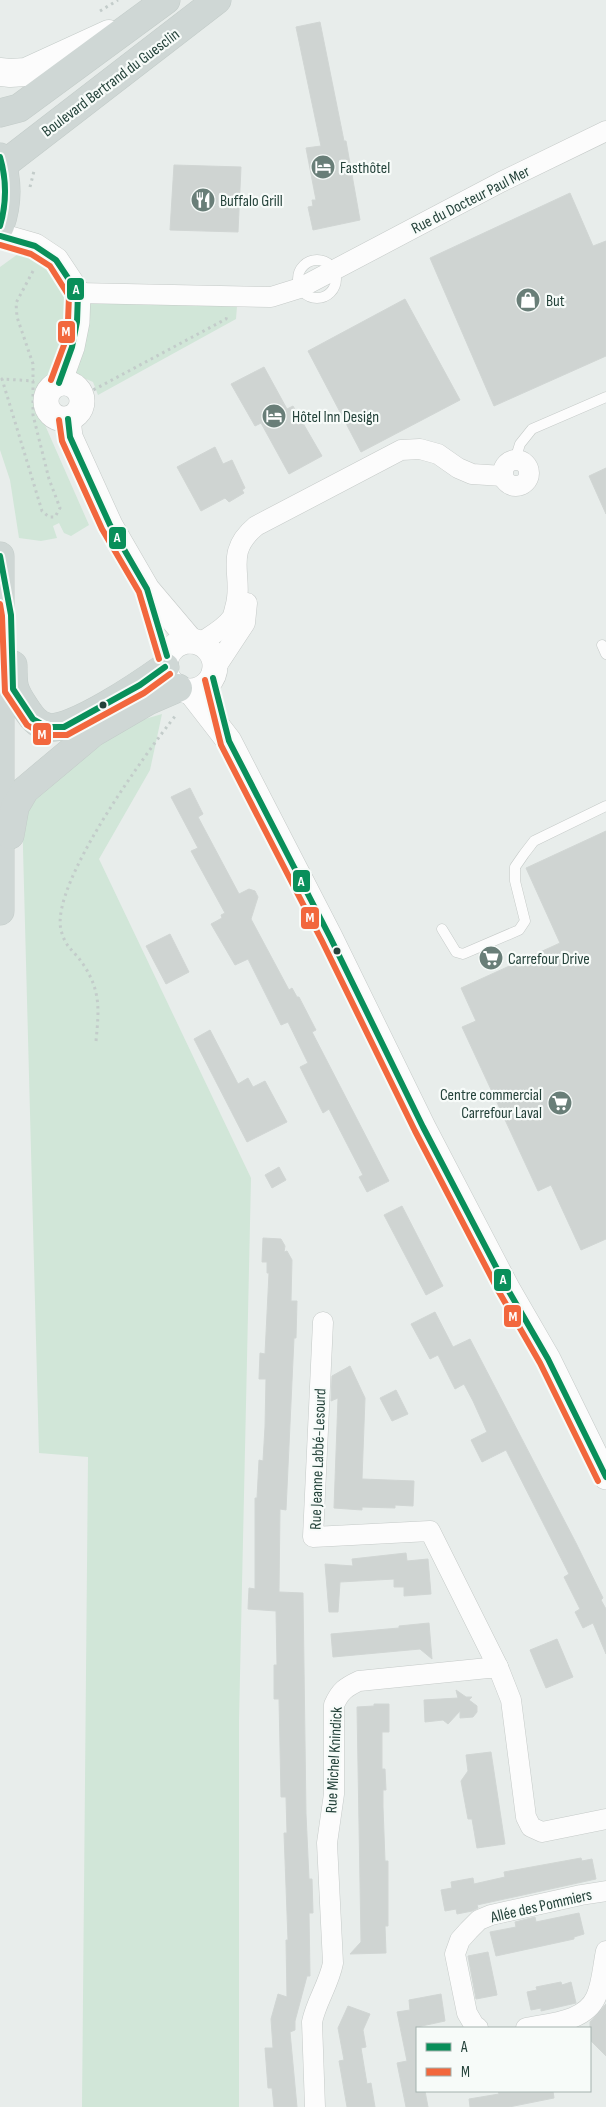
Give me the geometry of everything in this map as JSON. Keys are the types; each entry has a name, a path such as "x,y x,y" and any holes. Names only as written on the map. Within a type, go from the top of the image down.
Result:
{"main road":[{"name":"Boulevard Bertrand du Guesclin","path":"0,113 19,108 166,0"},
{"name":"Boulevard Bertrand du Guesclin","path":"1,161 217,0"},
{"path":"0,72 26,72 138,20"},
{"path":"0,226 5,212 6,188 1,161"},
{"path":"1,560 12,615 13,689 33,719 47,727 64,727 140,685 175,676"},
{"path":"0,911 1,560"},
{"path":"0,885 15,807 25,790 93,733 148,701 175,676"}],"street":[{"name":"Rue du Docteur Paul Mer","path":"78,293 271,297 300,288 501,182 606,131"},
{"path":"0,236 36,246 56,260 78,293 77,322 72,347 59,383"},
{"path":"59,383 70,383 76,386 82,396 82,408 74,417 68,419 58,418 47,408 47,396 53,386 59,383"},
{"path":"68,419 70,436 110,524 147,589 175,676 229,741 330,937 423,1127 507,1288 548,1359 606,1477"},
{"path":"175,676 177,644 196,642 232,619 236,603 235,560 248,532 256,526 401,450 420,449 438,454 458,468 472,474 503,476 505,465 515,460"},
{"path":"175,676 204,688 245,623 248,607 245,590 236,571"},
{"path":"147,589 196,642 212,652 214,672 229,741"},
{"name":"Rue Jeanne Labbé-Lesourd","path":"323,1322 313,1537 430,1531 498,1667"},
{"path":"498,1667 511,1700 526,1817 531,1826 542,1832 606,1820"},
{"name":"Rue Michel Knindick","path":"315,2107 312,2022 314,2012 330,1977 332,1963 327,1843 334,1794 334,1705 339,1694 346,1687 359,1681 498,1667"},
{"name":"Allée des Pommiers","path":"477,2027 467,2013 455,1954 460,1940 468,1930 479,1920 491,1915 606,1891"},
{"path":"531,2027 563,2020 580,2014 589,2008 596,1997 606,1951"}],"lane":[{"path":"515,460 520,444 532,429 606,397"},
{"path":"442,929 456,952 463,954 519,930 525,921 515,881 516,867 534,842 606,806"}],"path":[{"path":"29,194 34,170"},
{"path":"34,381 2,379 42,511 49,517 55,517 60,508 49,479 33,415 34,381 33,364 17,317 16,302 38,261 36,246"},
{"path":"82,396 226,319 231,297"},
{"path":"96,1041 98,1020 97,990 83,963 66,946 60,927 60,908 82,854 152,746 185,704 175,676"}],"green space":[{"path":"18,254 45,266 60,283 70,301 57,367 42,389 39,405 45,425 89,525 71,536 64,533 59,523 53,526 57,538 41,541 19,538 10,480 0,450 0,267"},
{"path":"88,303 237,306 236,319 98,395 93,382 68,371"},
{"path":"162,714 150,770 99,859 251,1178 239,1721 239,2107 82,2107 88,1457 39,1453 22,811 111,729"}],"building":[{"path":"320,22 344,141 346,141 360,220 313,230 308,207 313,206 312,200 316,200 306,148 321,146 296,27"},
{"name":"Buffalo Grill","path":"174,165 241,167 238,232 170,230"},
{"path":"570,193 593,246 606,241 606,356 494,406 430,258"},
{"path":"405,299 460,400 361,452 308,351"},
{"name":"Hôtel Inn Design","path":"264,367 287,409 293,406 322,456 289,474 261,423 255,426 231,384"},
{"path":"215,447 223,464 232,460 245,488 242,490 244,493 229,502 225,498 201,511 177,467"},
{"path":"606,468 606,514 589,476"},
{"path":"190,788 203,814 198,817 239,894 249,889 255,891 258,897 251,919 289,990 292,988 297,997 299,997 316,1030 312,1032 389,1181 367,1192 359,1177 363,1175 329,1109 323,1113 300,1067 308,1063 288,1022 281,1025 248,959 235,965 211,924 222,918 221,915 225,913 191,851 198,848 171,797"},
{"name":"Centre commercial Carrefour Laval","path":"606,831 606,1239 581,1250 551,1185 538,1191 462,1027 476,1021 461,988 560,943 526,868"},
{"path":"170,934 189,972 166,984 146,946"},
{"path":"210,1030 238,1084 248,1078 253,1087 265,1081 287,1122 247,1142 194,1039"},
{"path":"279,1167 286,1180 272,1188 265,1175"},
{"path":"402,1206 443,1286 426,1295 384,1215"},
{"path":"263,1238 281,1239 285,1246 284,1252 287,1251 292,1260 291,1301 297,1301 286,1510 280,1509 279,1592 303,1593 306,1814 309,1879 312,1879 313,1913 309,1913 310,1976 307,1976 295,2021 295,2030 290,2032 297,2107 274,2107 272,2088 268,2088 265,2048 273,2048 271,2019 278,1994 287,1997 286,1940 288,1940 284,1833 287,1833 286,1797 281,1797 279,1699 274,1699 274,1665 277,1665 276,1611 248,1609 249,1588 255,1589 255,1498 257,1498 259,1460 263,1461 265,1427 266,1379 259,1379 260,1353 265,1354 269,1273 267,1273 267,1262 262,1262"},
{"path":"435,1312 453,1347 470,1339 576,1543 603,1598 601,1600 606,1609 606,1654 593,1623 583,1628 575,1612 580,1609 564,1577 569,1574 506,1450 482,1462 471,1440 487,1432 473,1401 464,1384 455,1389 438,1355 430,1359 411,1324"},
{"path":"350,1366 365,1398 362,1479 414,1481 413,1506 395,1505 395,1508 362,1507 362,1510 334,1508 338,1398 331,1401 332,1376"},
{"path":"396,1390 408,1414 392,1421 380,1398"},
{"path":"406,1553 407,1561 428,1559 431,1594 404,1596 404,1587 394,1587 394,1579 340,1582 338,1612 329,1612 325,1564 353,1566 352,1559"},
{"path":"429,1623 432,1659 420,1649 333,1657 331,1634 399,1628 399,1626"},
{"path":"557,1639 573,1677 546,1688 530,1650"},
{"path":"456,1690 466,1697 472,1697 469,1700 477,1706 477,1712 473,1717 460,1718 460,1711 448,1724 443,1720 425,1722 424,1700 458,1698"},
{"path":"374,1704 389,1704 389,1732 382,1732 382,1769 385,1769 386,1790 383,1790 385,1861 388,1861 388,1926 385,1926 386,1953 350,1954 361,1942 357,1707 374,1706"},
{"path":"491,1752 505,1844 477,1848 472,1819 468,1819 461,1781 468,1771 466,1755"},
{"path":"581,1858 582,1861 592,1859 596,1879 477,1905 478,1908 472,1911 457,1914 456,1909 445,1911 441,1890 452,1888 451,1882 473,1878 474,1884 505,1877 504,1872"},
{"path":"579,1913 584,1934 574,1937 574,1939 496,1956 490,1932 516,1927 515,1922 535,1917 536,1922"},
{"path":"488,1952 497,1995 476,1999 468,1956"},
{"path":"561,1982 562,1985 571,1982 576,2003 541,2011 541,2008 531,2010 527,1992 537,1990 536,1987"},
{"path":"441,1994 445,2021 416,2027 416,2092 425,2092 428,2107 406,2107 397,2063 407,2061 397,2012 410,2010 409,2000"},
{"path":"606,2004 606,2056 591,2041 590,2022"},
{"path":"348,2006 370,2014 363,2030 366,2047 361,2048 367,2084 371,2083 375,2107 347,2107 339,2061 344,2060 338,2028"},
{"path":"498,2092 553,2092 554,2098 509,2107 470,2107 469,2099 499,2094"}],"transit line":[{"name":"A","path":"0,157 5,192 0,226"},
{"name":"A","path":"0,236 35,246 56,260 78,293 77,322 72,347 59,383"},
{"name":"M","path":"0,245 31,254 50,266 69,296 68,321 64,345 51,380"},
{"name":"A","path":"68,419 70,437 110,525 147,589 167,656"},
{"name":"M","path":"59,420 62,441 102,529 139,592 159,659"},
{"name":"A","path":"0,556 11,615 13,689 33,719 47,727 64,727 140,685 165,667"},
{"name":"M","path":"0,604 5,692 27,725 44,735 67,735 144,693 170,674"},
{"name":"A","path":"213,678 229,741 330,937 423,1127 507,1288 548,1359 606,1477"},
{"name":"M","path":"205,680 221,745 322,941 415,1131 499,1292 540,1363 598,1481"}],"place":[{"name":"Fasthôtel","path":"323,167"},
{"name":"Buffalo Grill","path":"203,200"},
{"name":"But","path":"528,300"},
{"name":"Hôtel Inn Design","path":"274,416"},
{"name":"Carrefour Drive","path":"491,958"},
{"name":"Centre commercial Carrefour Laval","path":"560,1103"}]}
